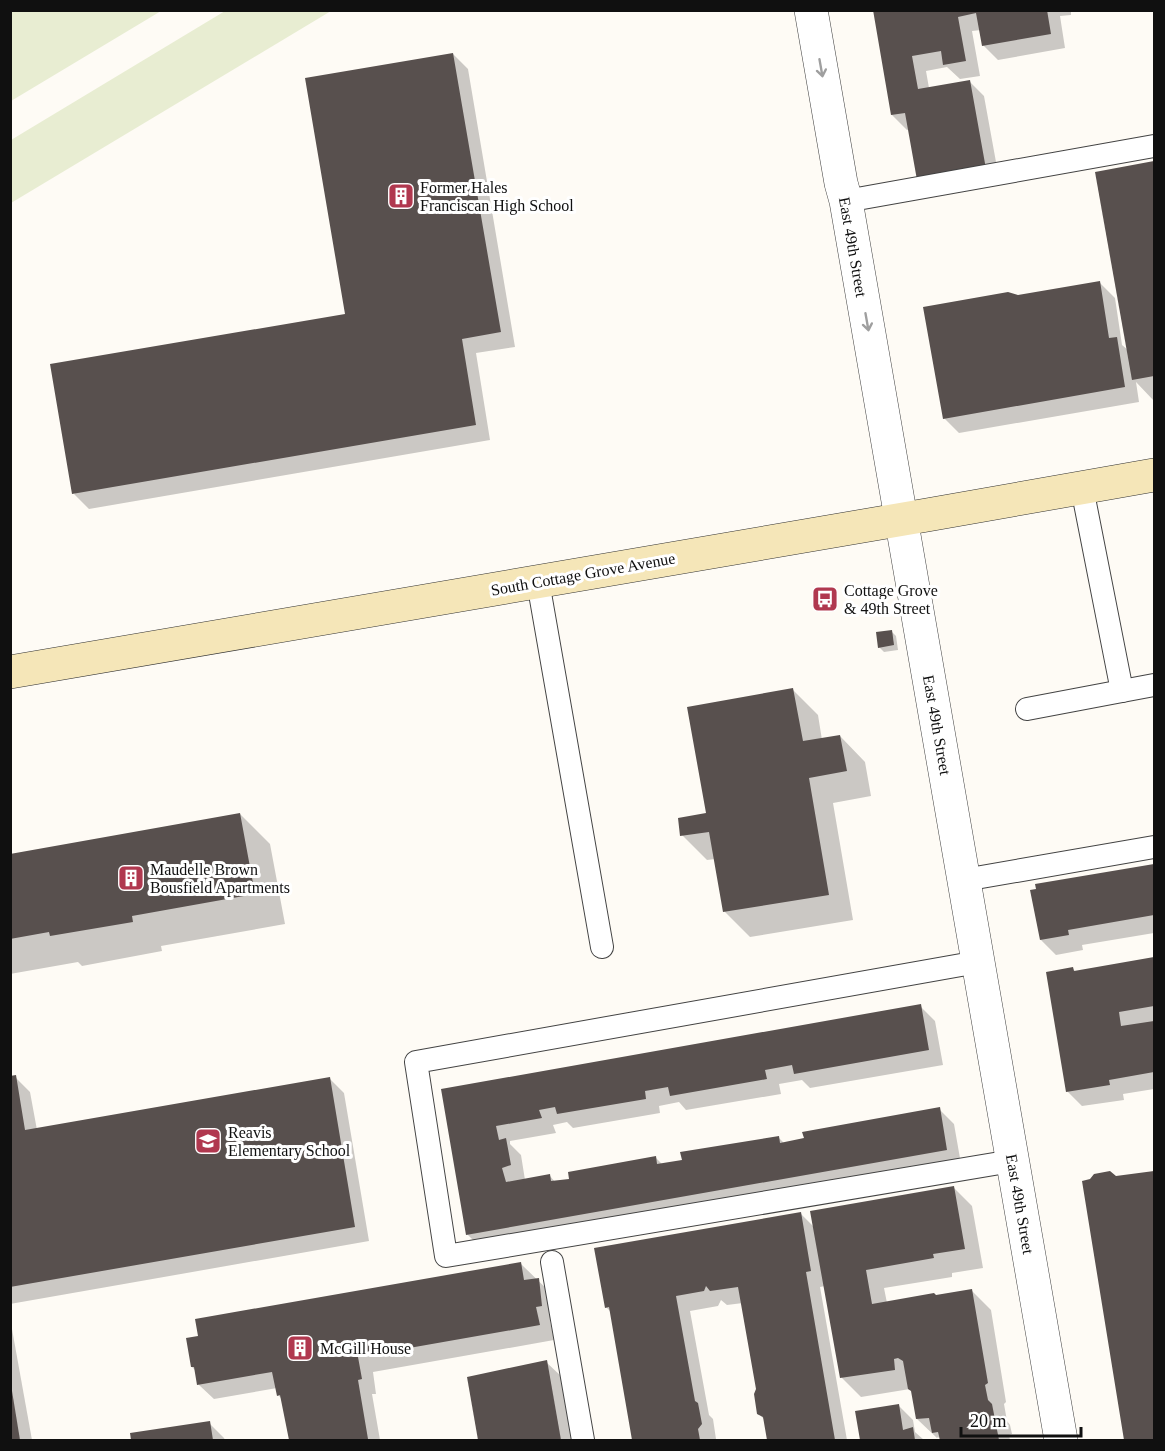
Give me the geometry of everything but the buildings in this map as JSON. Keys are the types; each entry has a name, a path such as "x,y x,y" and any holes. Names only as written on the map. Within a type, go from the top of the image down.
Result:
{"main road":[{"name":"South Cottage Grove Avenue","path":"10,672 1155,475"}],"street":[{"name":"East 49th Street","path":"811,10 1061,1440"}],"lane":[{"path":"846,201 1155,146"},
{"path":"1082,488 1122,691"},
{"path":"538,582 602,947"},
{"path":"1027,709 1155,686"},
{"path":"964,880 1155,847"},
{"path":"978,962 416,1062 446,1256 1012,1161"},
{"path":"552,1262 583,1440"}],"green space":[{"path":"11,10 161,10 161,11 11,101"},
{"path":"225,11 331,11 11,203 11,140"}],"place":[{"name":"Former Hales Franciscan High School","path":"401,196"},
{"name":"Cottage Grove & 49th Street","path":"825,599"},
{"name":"Maudelle Brown Bousfield Apartments","path":"131,878"},
{"name":"Reavis Elementary School","path":"208,1141"},
{"name":"McGill House","path":"300,1348"}]}
